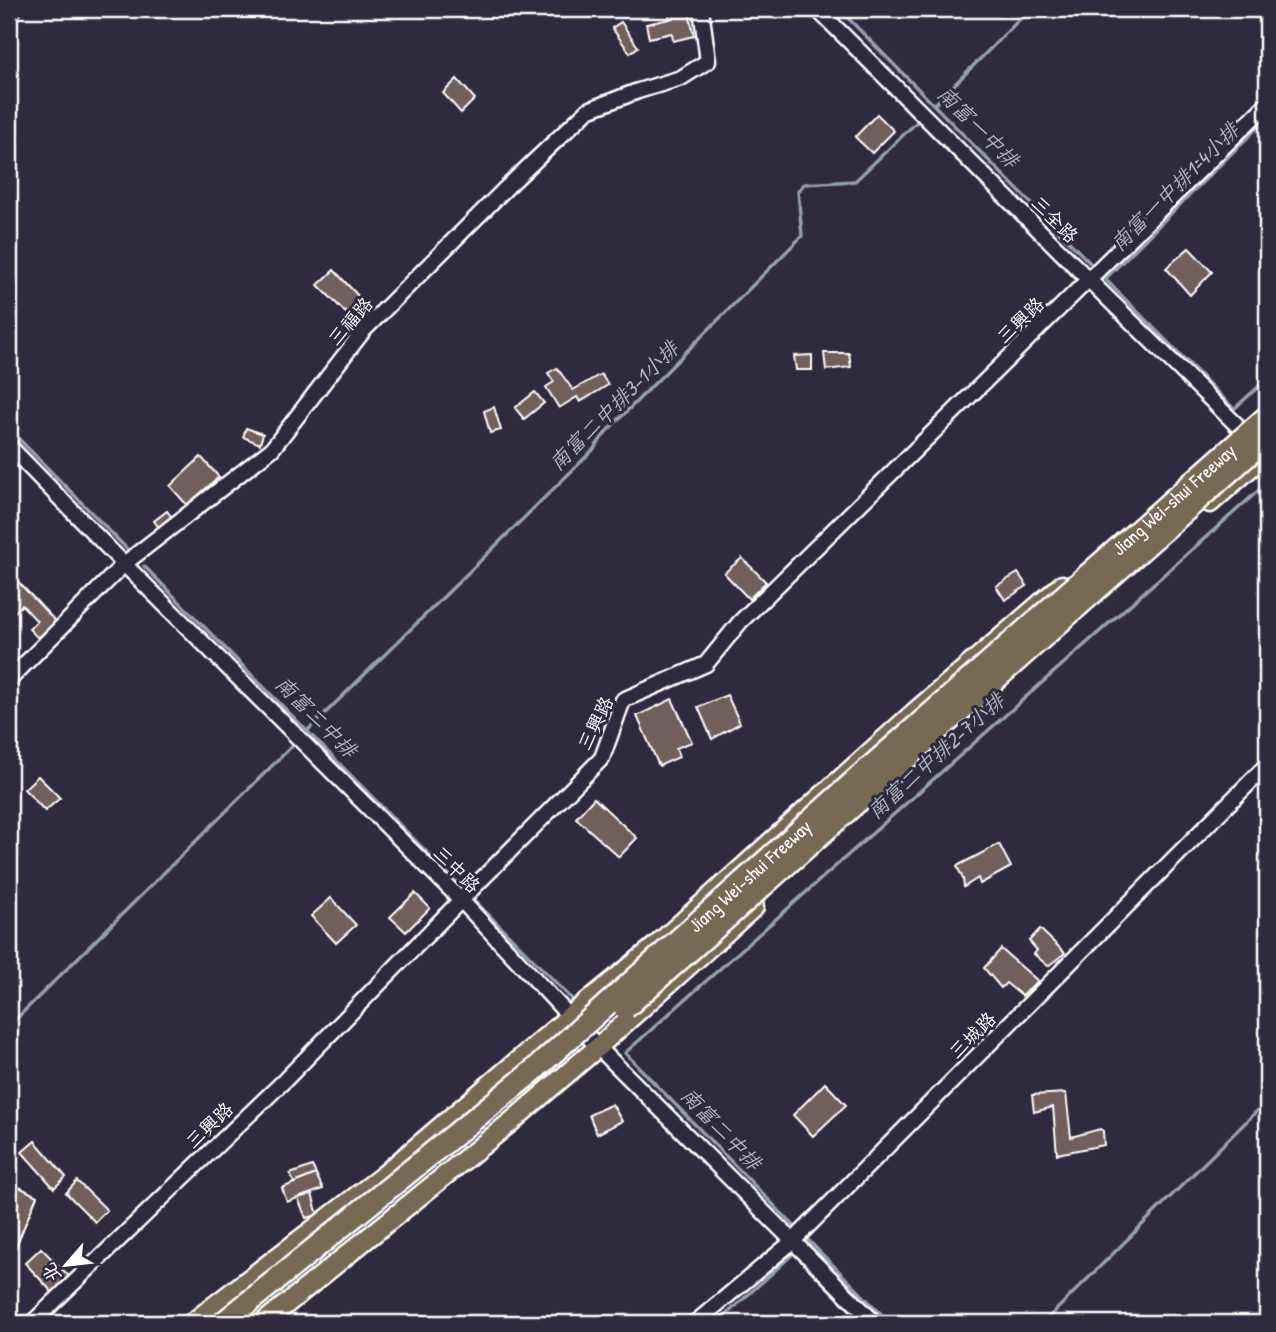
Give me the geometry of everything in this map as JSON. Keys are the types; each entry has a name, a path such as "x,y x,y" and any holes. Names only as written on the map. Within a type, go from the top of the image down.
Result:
{"highway":[{"name":"Jiang Wei-shui Freeway","path":"223,1323 533,1071 817,814 1267,417"},
{"name":"Jiang Wei-shui Freeway","path":"247,1323 559,1066 1267,450"}],"main road":[{"path":"192,1323 384,1175 657,945 916,711 1267,405"},
{"path":"263,1323 512,1121 598,1047 1036,653 1267,450"}],"street":[{"path":"9,14 14,9"},
{"name":"三福路","path":"9,680 124,564 272,449 364,330 507,187 589,110 681,78 708,61 701,9"},
{"name":"三全路","path":"817,9 1089,280 1267,450"},
{"name":"三興路","path":"32,1323 285,1080 602,758 623,700 706,664 740,622 1267,104"},
{"name":"三中路","path":"9,446 461,900 598,1047 875,1323"},
{"name":"三城路","path":"695,1323 793,1241 1267,765"}],"building":[{"path":"667,9 688,9 694,36 673,41 672,33 649,38 646,24 670,19"},
{"path":"621,22 638,47 630,53 612,28"},
{"path":"457,79 475,99 461,113 443,93"},
{"path":"877,114 894,131 872,153 855,137"},
{"path":"1189,248 1212,272 1190,295 1166,268"},
{"path":"334,270 361,299 346,313 318,285"},
{"path":"824,353 849,353 851,367 826,370"},
{"path":"812,355 812,370 796,370 794,356"},
{"path":"557,368 573,390 601,374 608,385 580,402 577,397 559,408 546,387 554,382 548,373"},
{"path":"535,392 544,403 524,419 515,408"},
{"path":"494,407 501,430 490,433 484,411"},
{"path":"246,428 263,434 260,444 243,437"},
{"path":"201,457 219,477 187,505 170,486"},
{"path":"167,511 174,520 161,530 154,521"},
{"path":"742,558 766,582 749,599 724,573"},
{"path":"9,572 56,622 38,638 29,629 37,621 22,605 11,616 9,613"},
{"path":"1018,573 1027,586 1005,600 996,586"},
{"path":"727,695 740,723 712,739 698,707"},
{"path":"672,699 692,742 676,748 679,757 659,766 637,716"},
{"path":"38,776 60,798 45,811 24,789"},
{"path":"594,798 637,838 619,857 576,818"},
{"path":"999,844 1011,867 980,884 978,878 964,887 957,866"},
{"path":"415,893 430,908 406,932 390,917"},
{"path":"331,898 356,925 336,943 311,916"},
{"path":"1040,929 1065,953 1048,966 1034,954 1037,950 1029,941"},
{"path":"1001,949 1038,981 1022,996 1006,983 1001,988 984,968"},
{"path":"825,1083 846,1105 813,1136 793,1115"},
{"path":"1066,1093 1071,1137 1100,1129 1103,1131 1104,1145 1057,1154 1053,1107 1034,1112 1032,1095"},
{"path":"612,1104 622,1121 597,1134 589,1115"},
{"path":"35,1141 66,1177 54,1188 22,1152"},
{"path":"312,1166 316,1174 294,1183 290,1174"},
{"path":"316,1174 323,1189 287,1202 282,1188"},
{"path":"77,1181 107,1210 95,1222 66,1193"},
{"path":"9,1182 37,1196 9,1263"},
{"path":"312,1194 318,1215 306,1218 298,1198"},
{"path":"41,1248 69,1276 53,1293 25,1263"}],"waterway":[{"name":"南富一中排","path":"839,9 1094,267"},
{"path":"934,105 1030,9"},
{"name":"南富一中排1-4小排","path":"1267,118 1105,279 1234,409 1267,379"},
{"name":"南富二中排3-1小排","path":"307,731 593,450 606,432 802,236 798,191 804,184 855,181 920,119"},
{"name":"南富一中排1-4小排","path":"1015,216 1079,282"},
{"name":"南富二中排","path":"9,429 131,553"},
{"name":"南富二中排2-7小排","path":"795,1227 625,1053 1267,483"},
{"name":"南富二中排","path":"144,566 465,891"},
{"path":"9,1026 292,746"},
{"name":"南富二中排","path":"473,899 572,999"},
{"path":"1043,1323 1267,1101"},
{"name":"南富二中排","path":"807,1239 890,1323"},
{"path":"717,1323 794,1253 863,1323"}]}
